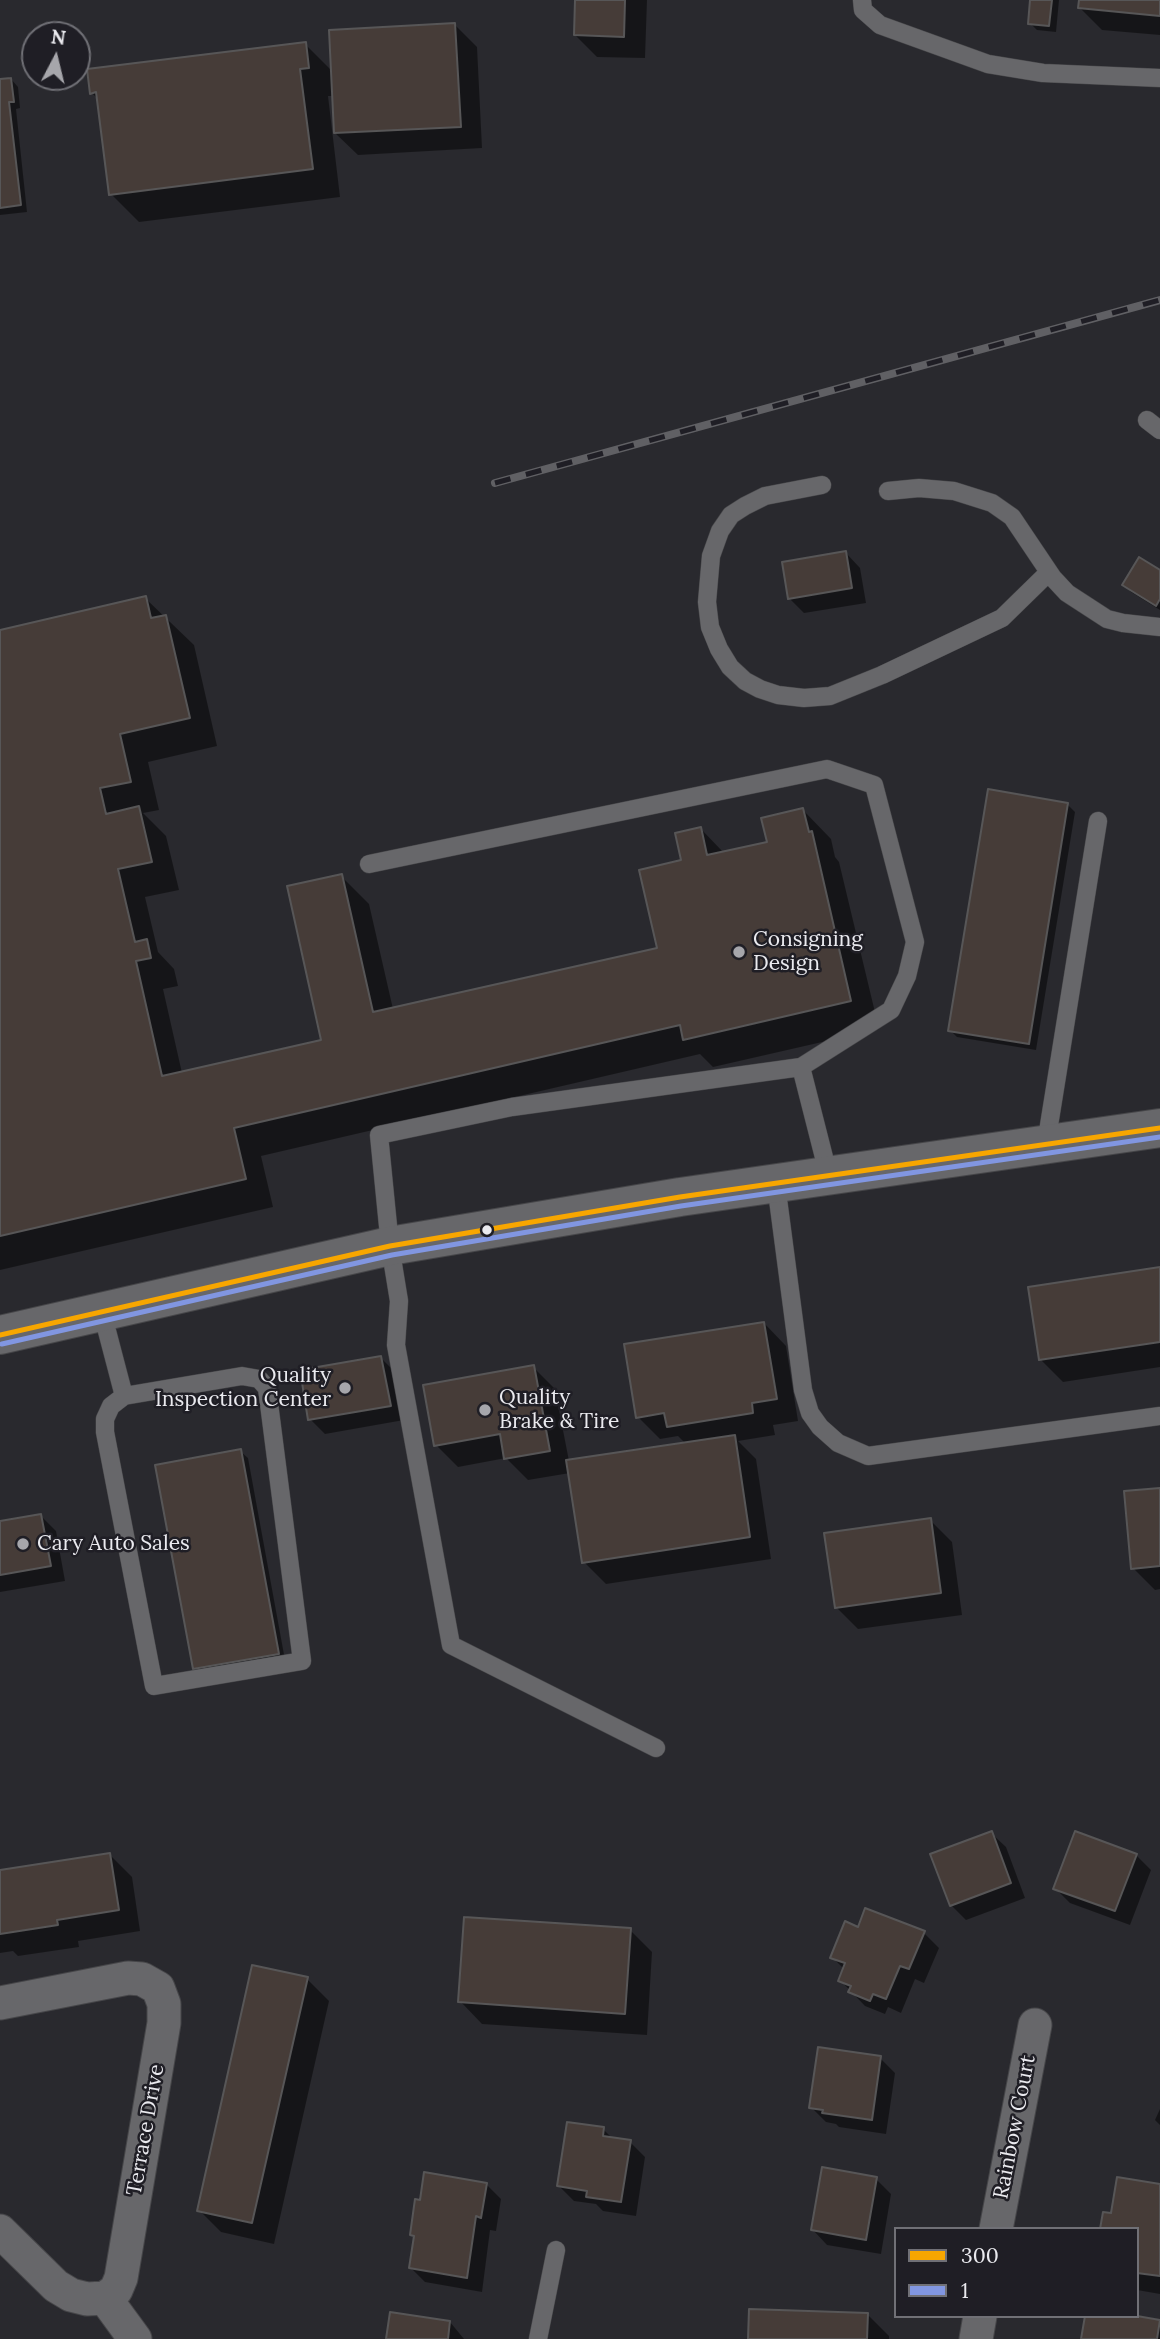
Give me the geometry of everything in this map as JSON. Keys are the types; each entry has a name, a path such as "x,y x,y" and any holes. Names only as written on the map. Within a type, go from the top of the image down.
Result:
{"main road":[{"path":"0,1335 390,1246 680,1197 1160,1128"}],"street":[{"name":"Terrace Drive","path":"0,2003 128,1978 142,1979 159,1988 164,2004 164,2023 121,2278 116,2290 105,2298"},
{"name":"Rainbow Court","path":"996,2227 1035,2025"},
{"path":"0,2231 56,2286 71,2295 87,2299 105,2298 135,2339"},
{"path":"976,2339 980,2318"}],"lane":[{"path":"862,0 863,10 880,25 988,64 1043,73 1160,78"},
{"path":"822,485 765,496 745,506 731,515 720,531 711,556 707,602 710,627 730,667 745,681 760,689 791,697 830,696 882,675 1002,618 1049,572"},
{"path":"888,491 936,488 992,503 1012,517 1049,572 1067,593 1107,619 1160,627"},
{"path":"369,864 827,769 874,785 915,942 907,976 891,1010 801,1067 512,1107 379,1136 390,1246 399,1301 396,1345 451,1645 656,1748"},
{"path":"1046,1144 1098,821"},
{"path":"801,1067 829,1177"},
{"path":"776,1184 803,1390 810,1413 820,1427 838,1443 868,1456 1160,1416"},
{"path":"102,1312 124,1396"},
{"path":"242,1376 259,1379 267,1388 302,1661 154,1686 105,1432 105,1419 111,1406 124,1396 242,1376"},
{"path":"538,2339 556,2250"}],"building":[{"path":"575,0 625,0 624,37 574,35"},
{"path":"1030,0 1052,0 1049,26 1028,24"},
{"path":"1079,0 1160,0 1160,16 1078,8"},
{"path":"455,23 461,127 334,133 329,30"},
{"path":"306,42 309,68 300,69 313,169 109,195 96,92 90,94 91,69"},
{"path":"11,78 14,102 9,102 21,205 0,208 0,79"},
{"path":"846,551 852,588 788,599 782,562"},
{"path":"1139,557 1160,570 1160,599 1156,606 1122,585"},
{"path":"146,596 151,618 166,615 190,718 120,734 131,782 100,788 106,814 139,806 152,862 118,869 135,942 147,939 151,958 136,961 162,1076 321,1040 287,886 342,874 373,1012 657,948 639,870 681,860 675,833 701,827 707,855 767,842 761,818 803,808 809,832 812,831 851,1001 683,1040 680,1025 234,1128 246,1179 0,1236 0,630"},
{"path":"988,789 1068,803 1029,1044 948,1031"},
{"path":"1160,1267 1160,1342 1039,1360 1028,1287"},
{"path":"764,1322 777,1399 752,1403 753,1413 667,1427 664,1413 636,1418 624,1344"},
{"name":"Quality Inspection Center","path":"381,1356 391,1406 308,1420 300,1370"},
{"name":"Quality Brake & Tire","path":"534,1365 550,1451 504,1459 500,1434 434,1446 423,1385"},
{"path":"735,1435 750,1537 582,1563 566,1460"},
{"path":"241,1449 279,1654 193,1669 155,1465"},
{"path":"1160,1488 1160,1566 1131,1569 1124,1491"},
{"name":"Cary Auto Sales","path":"41,1514 51,1566 0,1575 0,1521"},
{"path":"931,1518 941,1593 835,1608 824,1533"},
{"path":"992,1831 1011,1883 950,1906 930,1854"},
{"path":"1075,1831 1137,1854 1115,1911 1053,1889"},
{"path":"110,1853 119,1910 57,1920 58,1925 0,1934 0,1870"},
{"path":"865,1908 925,1931 909,1969 900,1966 886,1999 873,1994 870,2001 848,1992 851,1986 838,1981 845,1963 830,1958 845,1921 858,1927"},
{"path":"464,1917 631,1928 625,2014 458,2002"},
{"path":"252,1965 308,1977 252,2223 197,2211"},
{"path":"818,2047 881,2056 872,2120 822,2113 823,2110 809,2108"},
{"path":"567,2122 604,2127 603,2136 631,2140 621,2202 586,2197 587,2191 557,2186"},
{"path":"822,2167 877,2177 866,2240 811,2230"},
{"path":"424,2172 487,2183 481,2218 476,2216 467,2278 409,2268 414,2236 410,2235 415,2199 420,2200"},
{"path":"1117,2177 1160,2184 1160,2276 1139,2273 1139,2227 1100,2227 1103,2212 1111,2213"},
{"path":"749,2309 868,2313 867,2339 748,2339"},
{"path":"390,2312 450,2321 448,2339 386,2339"},
{"path":"1139,2316 1160,2320 1157,2339 1081,2339 1085,2318"}],"railway":[{"path":"495,483 1160,300"}],"transit line":[{"name":"300","path":"0,1335 390,1246 680,1197 1160,1128"},
{"name":"1","path":"2,1344 392,1255 681,1206 1160,1137"}],"place":[{"name":"Consigning Design","path":"739,952"},
{"name":"Quality Inspection Center","path":"345,1388"},
{"name":"Quality Brake & Tire","path":"485,1410"},
{"name":"Cary Auto Sales","path":"23,1544"}]}
